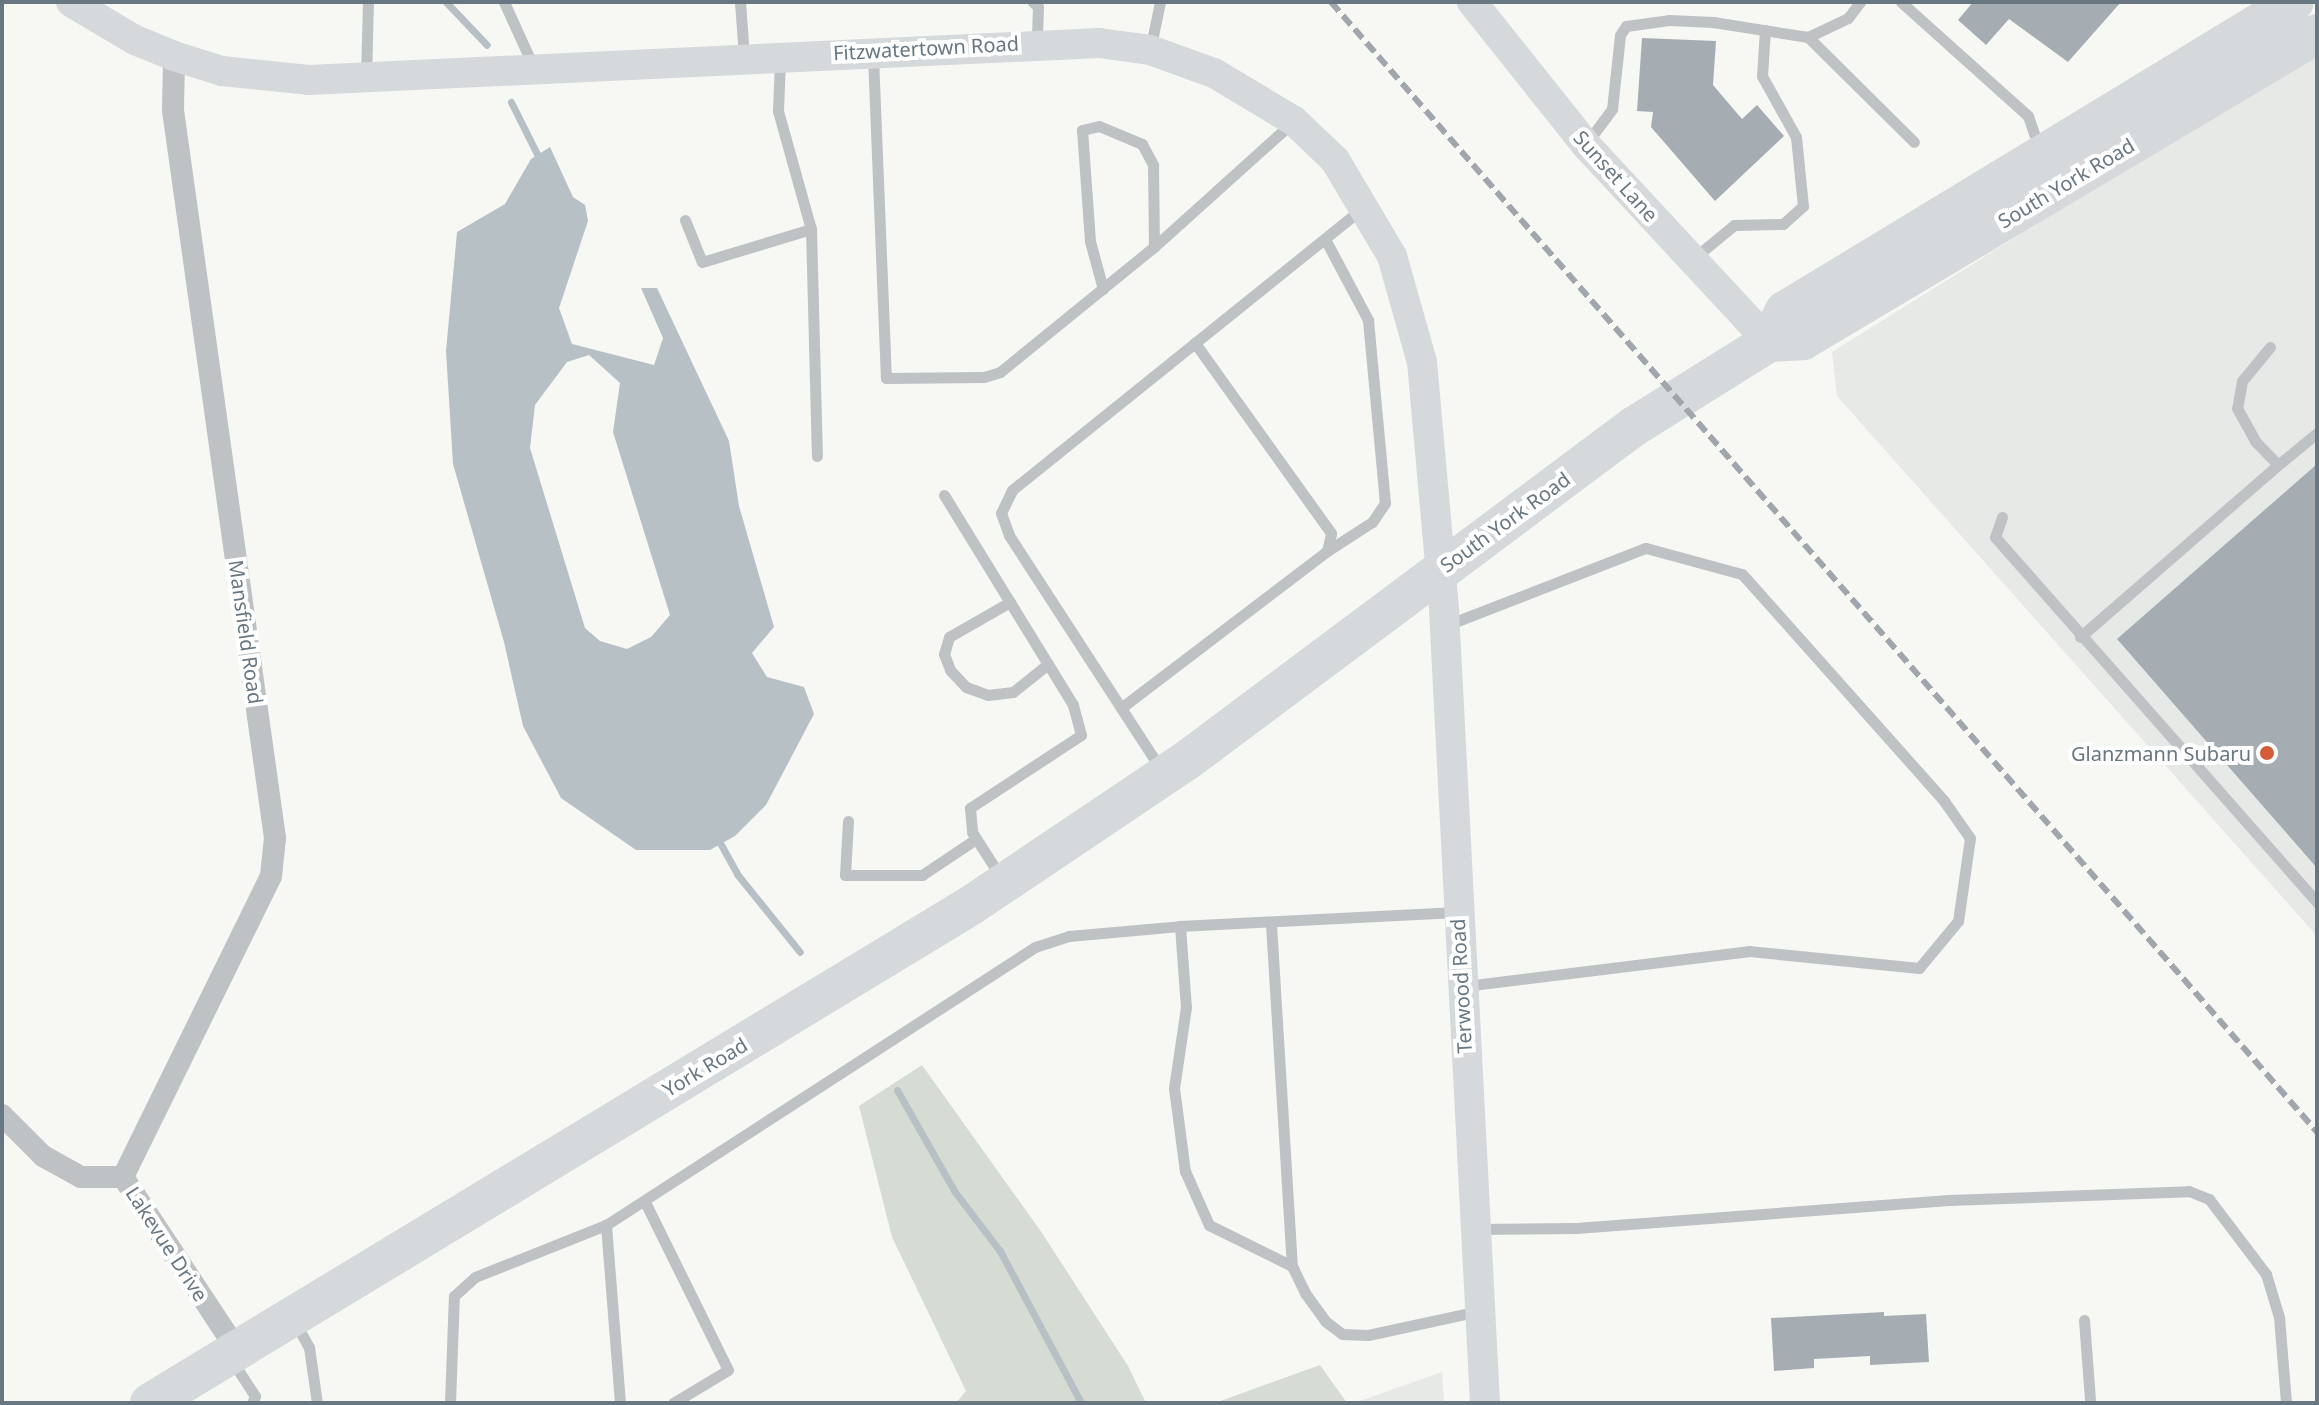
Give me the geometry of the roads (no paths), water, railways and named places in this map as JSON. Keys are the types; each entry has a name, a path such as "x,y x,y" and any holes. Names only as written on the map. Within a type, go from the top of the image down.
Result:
{"highway":[{"name":"South York Road","path":"1769,342 1785,311 2294,2"},
{"name":"South York Road","path":"1248,714 1633,427 1769,342 1803,340 2317,34"},
{"name":"York Road","path":"150,1403 1005,883 1165,775 1248,714"}],"street":[{"name":"Fitzwatertown Road","path":"71,2 135,40 174,56 260,77 366,78 1037,42 1150,50 1214,73 1294,121 1335,160 1366,206 1392,256 1417,337 1441,569"},
{"name":"Sunset Lane","path":"1472,2 1586,145 1769,342"},
{"name":"Mansfield Road","path":"123,1177 271,876 275,838 173,110 174,56"},
{"name":"Terwood Road","path":"1441,569 1473,1229 1485,1403"},
{"name":"Lakevue Drive","path":"2,1115 43,1156 81,1177 123,1177 233,1353"}],"lane":[{"path":"366,78 368,2"},
{"path":"504,2 534,69"},
{"path":"740,2 744,58"},
{"path":"1150,50 1160,2"},
{"path":"1586,145 1612,109 1620,35 1626,26 1669,20 1808,37 1848,18 1860,2"},
{"path":"1901,2 2028,116 2041,153"},
{"path":"1037,42 1038,4"},
{"path":"1693,259 1734,225 1783,224 1803,206 1796,137 1762,76 1765,30"},
{"path":"1808,37 1914,142"},
{"path":"872,51 886,378 984,377 1000,372 1154,247 1294,121"},
{"path":"781,56 778,111 811,229 817,456"},
{"path":"1103,289 1090,241 1082,130 1099,126 1142,144 1153,165 1154,247"},
{"path":"1165,775 1009,535 1001,513 1012,490 1366,206"},
{"path":"685,220 702,262 811,229"},
{"path":"1121,708 1327,551 1372,522 1385,503 1368,320 1325,239"},
{"path":"1195,343 1331,533 1327,551"},
{"path":"2270,347 2242,381 2237,408 2255,441 2278,465"},
{"path":"2080,637 2317,433"},
{"path":"944,495 1073,705 1081,735 970,808 976,839 1005,883"},
{"path":"2002,517 1995,537 2080,637 2317,902"},
{"path":"1445,625 1646,548 1742,574 1944,801 1970,838 1958,921 1919,968 1750,951 1462,986"},
{"path":"1010,602 949,637 944,654 950,670 966,687 988,695 1013,692 1048,664"},
{"path":"848,821 845,875 922,875 976,839"},
{"path":"450,1403 454,1296 475,1277 606,1225 1035,947 1069,936 1180,926 1271,924 1458,912"},
{"path":"1271,924 1292,1266 1325,1321 1342,1334 1368,1335 1480,1311"},
{"path":"1180,926 1186,1007 1174,1088 1185,1171 1209,1225 1292,1266"},
{"path":"1473,1229 1576,1228 1949,1200 2189,1191 2209,1199 2266,1274 2275,1296 2286,1403"},
{"path":"645,1202 728,1370 673,1403"},
{"path":"606,1225 620,1403"},
{"path":"292,1317 309,1347 317,1403"},
{"path":"2084,1320 2090,1400"},
{"path":"233,1353 255,1396 252,1403"}],"waterway":[{"path":"446,2 487,45"},
{"path":"511,102 540,160"},
{"path":"719,841 737,874 800,952"},
{"path":"897,1090 955,1192 1000,1251 1081,1403"}],"railway":[{"path":"1331,2 2317,1132"}],"place":[{"name":"Glanzmann Subaru","path":"2267,753"}]}
